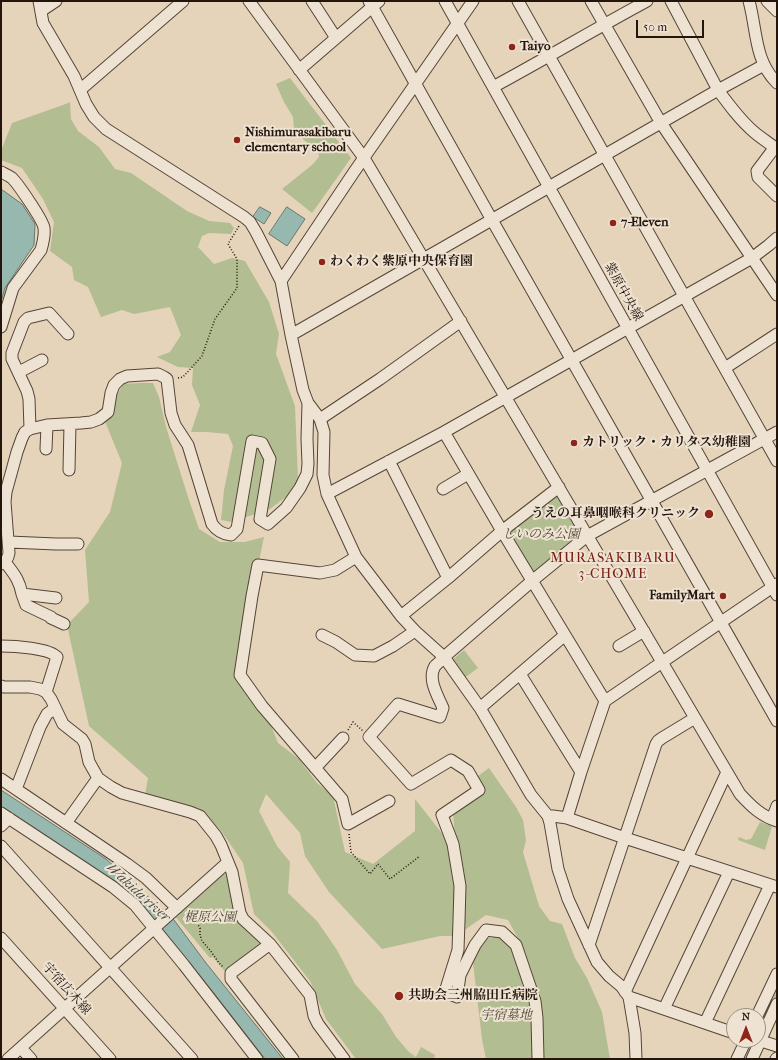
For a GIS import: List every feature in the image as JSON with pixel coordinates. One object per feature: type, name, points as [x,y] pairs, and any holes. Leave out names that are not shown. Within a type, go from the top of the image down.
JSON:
[{"type":"street","points":[[56,1],[40,6],[43,23],[74,76],[86,104],[94,117],[106,129],[244,217],[250,222],[256,232],[281,281],[303,390],[308,403],[320,419],[324,432],[323,474],[327,494],[356,557],[401,616],[444,657],[480,708],[531,795],[548,816],[558,869],[568,899],[597,962],[627,994],[664,1010],[726,1030]]},
{"type":"street","points":[[80,90],[183,1]]},
{"type":"street","points":[[249,1],[364,158],[740,794],[753,808],[774,820],[777,806]]},
{"type":"street","points":[[312,1],[336,38]]},
{"type":"street","name":"紫原中央線","points":[[445,1],[775,589]]},
{"type":"street","points":[[281,281],[473,1]]},
{"type":"street","points":[[518,1],[777,461]]},
{"type":"street","points":[[590,1],[661,123],[777,295]]},
{"type":"street","points":[[493,87],[647,1]]},
{"type":"street","points":[[671,1],[718,90],[753,131],[776,148],[757,171],[758,177],[777,196]]},
{"type":"street","points":[[749,1],[757,46],[768,73],[777,83]]},
{"type":"street","points":[[767,1],[777,11]]},
{"type":"street","points":[[299,70],[374,3],[416,84],[492,220],[777,721]]},
{"type":"street","points":[[291,335],[764,65]]},
{"type":"street","points":[[1,172],[15,182],[40,218],[44,229],[41,250],[13,288],[1,327]]},
{"type":"street","points":[[327,494],[444,432],[628,329],[752,258],[777,238]]},
{"type":"street","points":[[30,429],[30,399],[12,359],[12,353],[24,322],[28,318],[49,313],[68,334]]},
{"type":"street","points":[[320,419],[380,379],[461,321]]},
{"type":"street","points":[[725,368],[777,334]]},
{"type":"street","points":[[19,372],[42,360]]},
{"type":"street","points":[[64,624],[51,618],[51,616],[26,605],[18,580],[3,563],[8,559],[9,553],[5,502],[6,492],[22,438],[26,432],[30,429],[47,425],[91,422],[99,419],[108,412],[111,393],[114,385],[120,379],[128,376],[158,374],[164,376],[167,379],[174,425],[188,445],[212,524],[225,535],[231,535],[236,529],[252,441],[262,443],[270,460],[260,519],[268,524],[286,508],[300,488],[307,474],[308,464],[308,403]]},
{"type":"street","points":[[68,470],[70,424]]},
{"type":"street","points":[[46,449],[47,425]]},
{"type":"street","points":[[444,432],[605,701]]},
{"type":"street","points":[[538,1059],[535,1002],[516,945],[502,932],[486,930],[475,945],[460,975],[457,996],[445,992],[458,950],[460,886],[453,844],[442,815],[479,790],[468,771],[451,760],[411,784],[369,736],[398,704],[440,717],[443,708],[432,679],[435,666],[532,581],[588,536],[777,432]]},
{"type":"street","points":[[389,461],[448,578]]},
{"type":"street","points":[[443,489],[468,474]]},
{"type":"street","points":[[401,616],[502,531],[559,487]]},
{"type":"street","points":[[9,542],[78,544]]},
{"type":"street","points":[[356,557],[335,570],[320,573],[258,566],[240,675],[262,706],[342,799],[348,824],[389,801]]},
{"type":"street","points":[[567,818],[605,701],[720,622],[775,589]]},
{"type":"street","points":[[22,594],[56,598]]},
{"type":"street","points":[[322,635],[336,642],[355,655],[374,656],[393,646],[415,630]]},
{"type":"street","points":[[619,646],[644,631]]},
{"type":"street","points":[[480,708],[565,635]]},
{"type":"street","points":[[1,646],[16,646],[36,649],[56,655],[57,657],[46,692]]},
{"type":"street","points":[[520,674],[581,772]]},
{"type":"street","points":[[1,686],[30,687],[46,692],[63,724],[82,739],[85,744],[89,762],[98,778],[122,793],[200,816],[216,836],[221,845],[232,872],[240,913],[243,919],[270,944],[310,995],[314,1016],[318,1024],[344,1059]]},
{"type":"street","points":[[16,789],[40,727],[47,714],[55,708]]},
{"type":"street","points":[[589,945],[658,741],[695,718]]},
{"type":"street","points":[[315,768],[343,738]]},
{"type":"street","points":[[636,1059],[635,1033],[627,994],[728,772]]},
{"type":"street","points":[[66,823],[98,778]]},
{"type":"street","points":[[1,779],[127,864],[146,878],[178,907]]},
{"type":"street","points":[[548,816],[567,818],[774,886],[705,1023]]},
{"type":"street","points":[[4,819],[113,887],[135,905],[156,927],[257,1059]]},
{"type":"street","points":[[1,846],[192,1059]]},
{"type":"street","points":[[8,1059],[228,862]]},
{"type":"street","points":[[664,1010],[729,872]]},
{"type":"street","name":"宇宿広木線","points":[[1,938],[110,1059]]},
{"type":"street","points":[[270,944],[231,973],[231,979],[293,1059]]},
{"type":"street","points":[[761,1008],[777,974]]},
{"type":"street","points":[[766,1026],[777,1004]]},
{"type":"street","points":[[766,1042],[777,1046]]},
{"type":"street","points":[[21,1048],[31,1059]]},
{"type":"street","points":[[738,1059],[743,1048]]},
{"type":"street","points":[[752,1059],[756,1048]]},
{"type":"street","points":[[1,1054],[3,1059]]},
{"type":"path","points":[[167,379],[183,377],[202,356],[215,319],[237,288],[237,259],[228,244],[244,217]]},
{"type":"path","points":[[343,738],[353,722],[369,736]]},
{"type":"path","points":[[348,824],[351,852],[370,874],[378,864],[390,879],[420,856]]},
{"type":"path","points":[[178,907],[188,908],[200,928],[202,941],[219,963],[231,973]]},
{"type":"green space","points":[[290,78],[351,158],[312,213],[282,189],[312,165],[319,157],[318,152],[303,139],[294,128],[293,117],[276,84]]},
{"type":"green space","points":[[70,102],[71,119],[78,131],[99,147],[115,169],[131,173],[187,211],[209,221],[230,223],[234,228],[231,234],[209,233],[202,236],[198,247],[214,264],[232,258],[245,261],[269,302],[279,334],[276,354],[295,406],[298,480],[291,493],[270,509],[232,522],[221,520],[224,490],[233,446],[228,434],[191,432],[200,405],[192,385],[193,368],[178,367],[157,357],[170,352],[181,335],[170,307],[134,314],[122,310],[101,317],[88,287],[74,280],[72,267],[50,251],[54,222],[43,199],[22,168],[1,160],[1,151],[12,123]]},
{"type":"green space","points":[[153,383],[159,397],[166,427],[199,529],[220,542],[245,542],[264,537],[253,590],[244,678],[266,713],[278,743],[299,759],[317,783],[333,796],[345,852],[373,864],[415,831],[415,799],[448,841],[455,838],[453,811],[481,794],[474,779],[489,768],[516,807],[523,820],[526,840],[523,852],[539,906],[550,921],[562,924],[575,958],[587,978],[602,1012],[610,1059],[543,1059],[540,997],[524,949],[508,920],[486,915],[456,936],[440,936],[382,949],[329,892],[305,856],[300,833],[266,794],[259,811],[277,846],[290,862],[288,893],[317,921],[337,950],[355,984],[382,1014],[396,1037],[409,1052],[416,1057],[421,1047],[435,1055],[434,1059],[356,1059],[326,1019],[310,981],[272,932],[254,914],[243,863],[222,832],[202,812],[145,795],[148,778],[89,726],[67,625],[89,602],[85,550],[110,512],[122,463],[104,419],[123,384]]},
{"type":"green space","name":"しいのみ公園","points":[[554,494],[558,495],[581,532],[580,536],[534,573],[504,531]]},
{"type":"green space","points":[[464,650],[478,668],[463,679],[450,662]]},
{"type":"green space","points":[[760,822],[772,826],[765,850],[738,840],[739,837],[746,840],[751,839]]},
{"type":"green space","name":"梶原公園","points":[[222,874],[225,874],[228,877],[260,942],[260,946],[226,973],[213,957],[210,958],[174,915]]},
{"type":"green space","name":"宇宿墓地","points":[[502,936],[514,950],[523,975],[522,984],[533,1011],[535,1059],[486,1059],[482,1039],[473,963],[482,939]]},
{"type":"green space","points":[[777,981],[777,997],[766,1022],[766,1008],[765,1008]]},
{"type":"water","points":[[1,189],[22,204],[35,224],[34,245],[5,288],[1,302]]},
{"type":"water","points":[[260,207],[271,213],[264,224],[253,217]]},
{"type":"water","points":[[287,207],[305,219],[287,246],[269,234]]},
{"type":"water","name":"Wakida river","points":[[1,790],[106,859],[174,920],[206,963],[283,1059],[265,1059],[164,931],[142,906],[119,886],[76,856],[1,808]]},
{"type":"place","name":"Taiyo","points":[[512,47]]},
{"type":"place","name":"Nishimurasakibaru elementary school","points":[[237,140]]},
{"type":"place","name":"7-Eleven","points":[[613,223]]},
{"type":"place","name":"わくわく紫原中央保育園","points":[[322,262]]},
{"type":"place","name":"カトリック・カリタス幼稚園","points":[[574,443]]},
{"type":"place","name":"うえの耳鼻咽喉科クリニック","points":[[709,514]]},
{"type":"place","name":"FamilyMart","points":[[723,596]]},
{"type":"place","name":"共助会三州脇田丘病院","points":[[399,996]]},
{"type":"district","name":"MURASAKIBARU 3-CHOME","points":[[613,568]]}]
